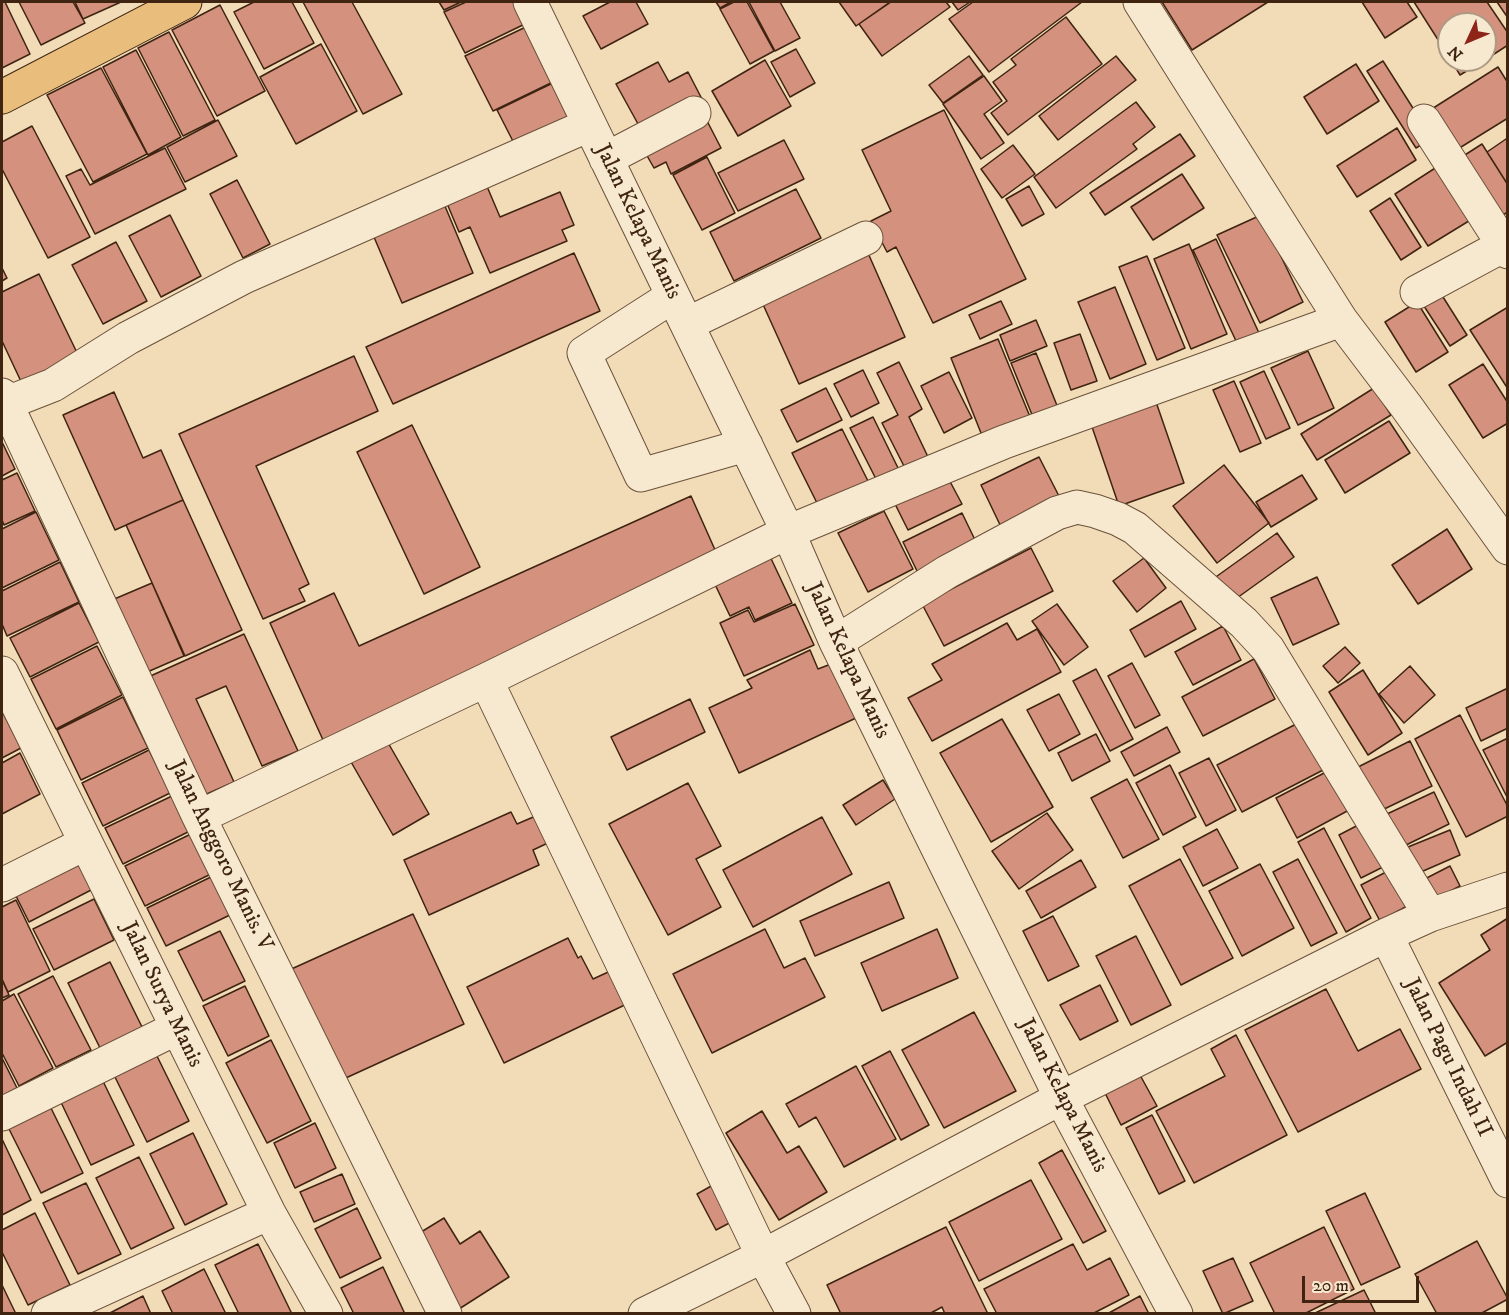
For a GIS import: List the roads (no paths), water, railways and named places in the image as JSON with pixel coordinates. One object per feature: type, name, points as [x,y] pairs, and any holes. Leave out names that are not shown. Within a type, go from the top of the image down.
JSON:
[{"type":"main road","points":[[2,98],[185,2]]},
{"type":"street","name":"Jalan Kelapa Manis","points":[[530,2],[788,532],[836,642],[1061,1098],[1176,1314]]},
{"type":"street","points":[[1140,2],[1341,320],[1508,548]]},
{"type":"street","points":[[606,159],[694,112]]},
{"type":"street","points":[[1417,292],[1506,247],[1424,121]]},
{"type":"street","points":[[3,401],[52,385],[128,338],[244,277],[589,125]]},
{"type":"street","points":[[687,324],[866,238]]},
{"type":"street","points":[[673,296],[584,353],[641,475],[746,445]]},
{"type":"street","points":[[199,817],[788,532],[1004,442],[1341,320]]},
{"type":"street","name":"Jalan Anggoro Manis. V","points":[[3,401],[199,817],[446,1314]]},
{"type":"street","points":[[836,642],[947,572],[1057,513],[1077,507],[1118,519],[1135,528],[1244,623],[1268,649],[1430,915]]},
{"type":"street","name":"Jalan Surya Manis","points":[[2,673],[269,1213],[326,1314]]},
{"type":"street","points":[[486,680],[763,1256],[794,1314]]},
{"type":"street","points":[[2,885],[86,843]]},
{"type":"street","points":[[645,1314],[763,1256],[1061,1098],[1386,935],[1430,915],[1508,889]]},
{"type":"street","name":"Jalan Pagu Indah II","points":[[1386,935],[1508,1181]]},
{"type":"street","points":[[2,1114],[177,1028]]},
{"type":"street","points":[[48,1314],[269,1213]]}]
